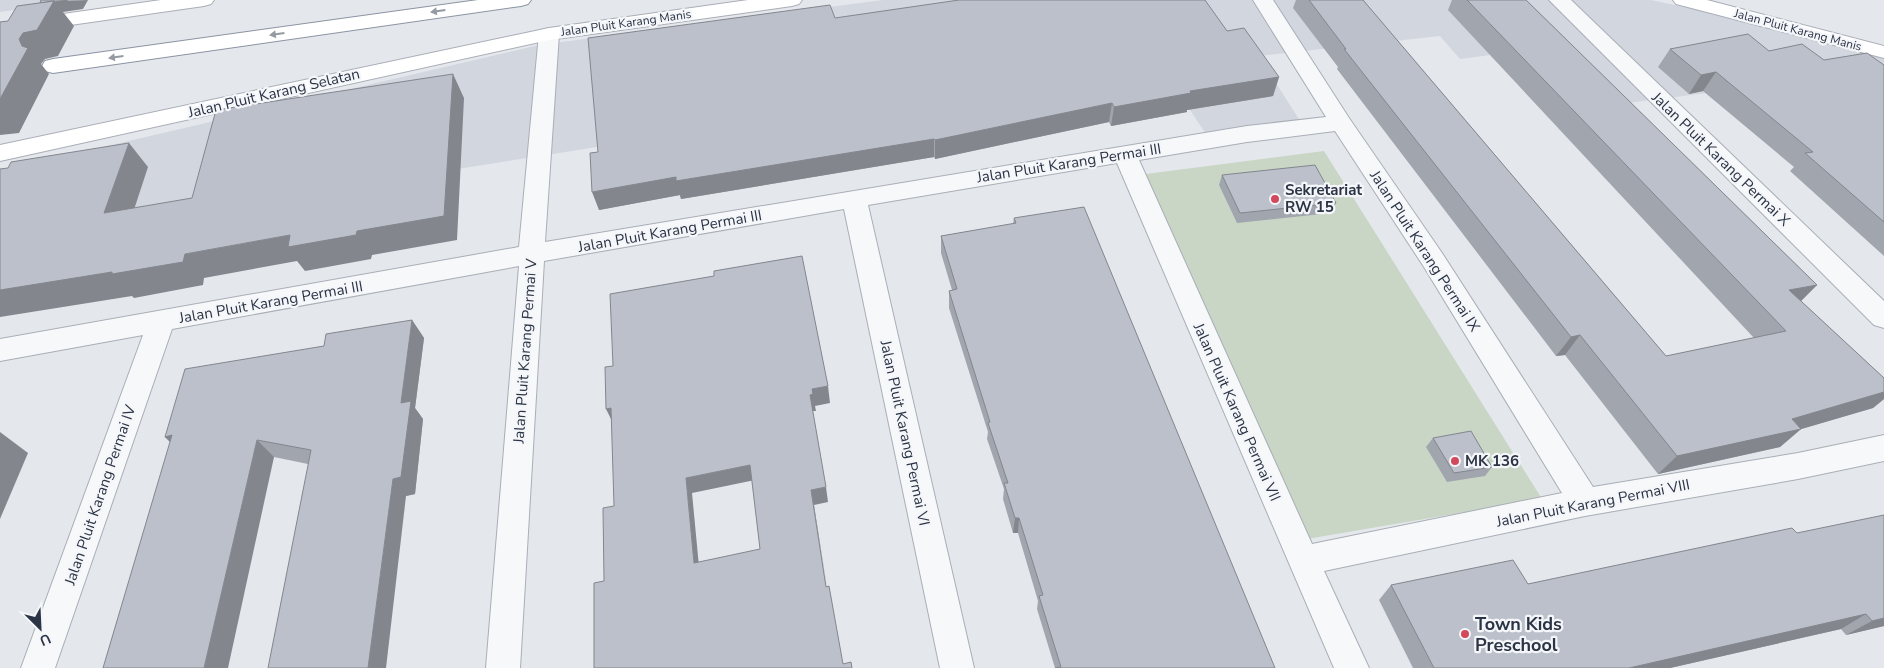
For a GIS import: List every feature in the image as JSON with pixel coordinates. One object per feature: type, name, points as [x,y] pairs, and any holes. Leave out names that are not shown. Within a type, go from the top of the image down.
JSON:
[{"type":"main road","points":[[0,29],[204,0]]},
{"type":"main road","points":[[53,66],[521,0]]},
{"type":"main road","name":"Jalan Pluit Karang Manis","points":[[549,34],[792,0]]},
{"type":"main road","name":"Jalan Pluit Karang Manis","points":[[1683,0],[1884,52]]},
{"type":"main road","name":"Jalan Pluit Karang Selatan","points":[[0,153],[549,34]]},
{"type":"street","name":"Jalan Pluit Karang Permai IX","points":[[1263,0],[1341,123],[1432,260],[1585,502]]},
{"type":"street","name":"Jalan Pluit Karang Permai X","points":[[1559,0],[1884,318]]},
{"type":"street","name":"Jalan Pluit Karang Permai V","points":[[502,668],[532,272],[531,254],[549,34]]},
{"type":"street","name":"Jalan Pluit Karang Permai III","points":[[0,350],[531,254],[854,199],[1247,134],[1341,123]]},
{"type":"street","name":"Jalan Pluit Karang Permai VII","points":[[1125,154],[1302,561],[1352,668]]},
{"type":"street","name":"Jalan Pluit Karang Permai VI","points":[[854,199],[957,668]]},
{"type":"street","name":"Jalan Pluit Karang Permai IV","points":[[38,668],[161,322]]},
{"type":"street","name":"Jalan Pluit Karang Permai VIII","points":[[1302,561],[1585,502],[1798,466],[1884,448]]},
{"type":"shaded area","points":[[0,0],[80,0],[0,12]]},
{"type":"shaded area","points":[[883,0],[1651,0],[1884,49],[1884,162],[1786,83],[1612,105],[1559,46],[1460,59],[1440,36],[1259,56],[1307,132],[1212,143],[1156,59],[0,241],[0,171],[539,45]]},
{"type":"green space","points":[[1324,151],[1542,499],[1301,540],[1138,175]]},
{"type":"building","points":[[41,0],[68,0],[40,3]]},
{"type":"building","points":[[959,0],[1205,0],[1227,31],[1244,28],[1279,77],[1190,91],[1191,93],[1114,107],[1112,103],[935,140],[676,181],[676,177],[592,192],[590,153],[598,152],[588,38],[830,5],[835,18]]},
{"type":"building","points":[[1309,0],[1363,0],[1666,356],[1786,331],[1467,0],[1526,0],[1817,285],[1789,290],[1884,378],[1884,392],[1792,419],[1801,429],[1677,456],[1580,335],[1571,337],[1344,49],[1346,49]]},
{"type":"building","points":[[54,1],[37,30],[23,33],[19,39],[22,46],[28,48],[0,99],[0,22],[8,21],[17,6]]},
{"type":"building","points":[[1748,34],[1769,51],[1802,44],[1824,60],[1867,53],[1884,65],[1884,222],[1805,153],[1813,152],[1716,72],[1701,75],[1670,49]]},
{"type":"building","points":[[453,74],[444,216],[357,231],[356,235],[288,247],[290,235],[185,254],[183,262],[0,290],[0,169],[8,168],[11,162],[129,143],[104,213],[192,198],[216,110]]},
{"type":"building","name":"Sekretariat RW 15","points":[[1315,165],[1336,203],[1240,213],[1222,175]]},
{"type":"building","points":[[1084,207],[1275,668],[1055,668],[1061,667],[1039,596],[1043,595],[1019,518],[1015,518],[1004,483],[1008,483],[949,291],[957,289],[941,236],[1016,223],[1014,218]]},
{"type":"building","points":[[802,256],[828,386],[812,389],[813,394],[810,395],[826,487],[811,490],[826,587],[829,586],[843,664],[851,662],[852,668],[594,668],[594,583],[604,581],[603,508],[614,506],[611,408],[606,409],[605,367],[613,366],[610,294],[714,276],[714,271]],"holes":[[[750,465],[760,549],[694,563],[686,478]]]},
{"type":"building","points":[[412,320],[401,403],[411,401],[401,477],[393,479],[368,668],[268,668],[311,450],[257,440],[204,668],[103,668],[172,435],[165,437],[185,369],[324,346],[326,334]]},
{"type":"building","points":[[1471,431],[1492,467],[1454,473],[1433,438]]},
{"type":"building","points":[[1884,515],[1884,618],[1872,621],[1866,614],[1629,668],[1434,668],[1391,585],[1513,560],[1528,584],[1792,528],[1797,533]]},
{"type":"place","name":"Sekretariat RW 15","points":[[1275,199]]},
{"type":"place","name":"MK 136","points":[[1455,461]]},
{"type":"place","name":"Town Kids Preschool","points":[[1465,634]]}]
